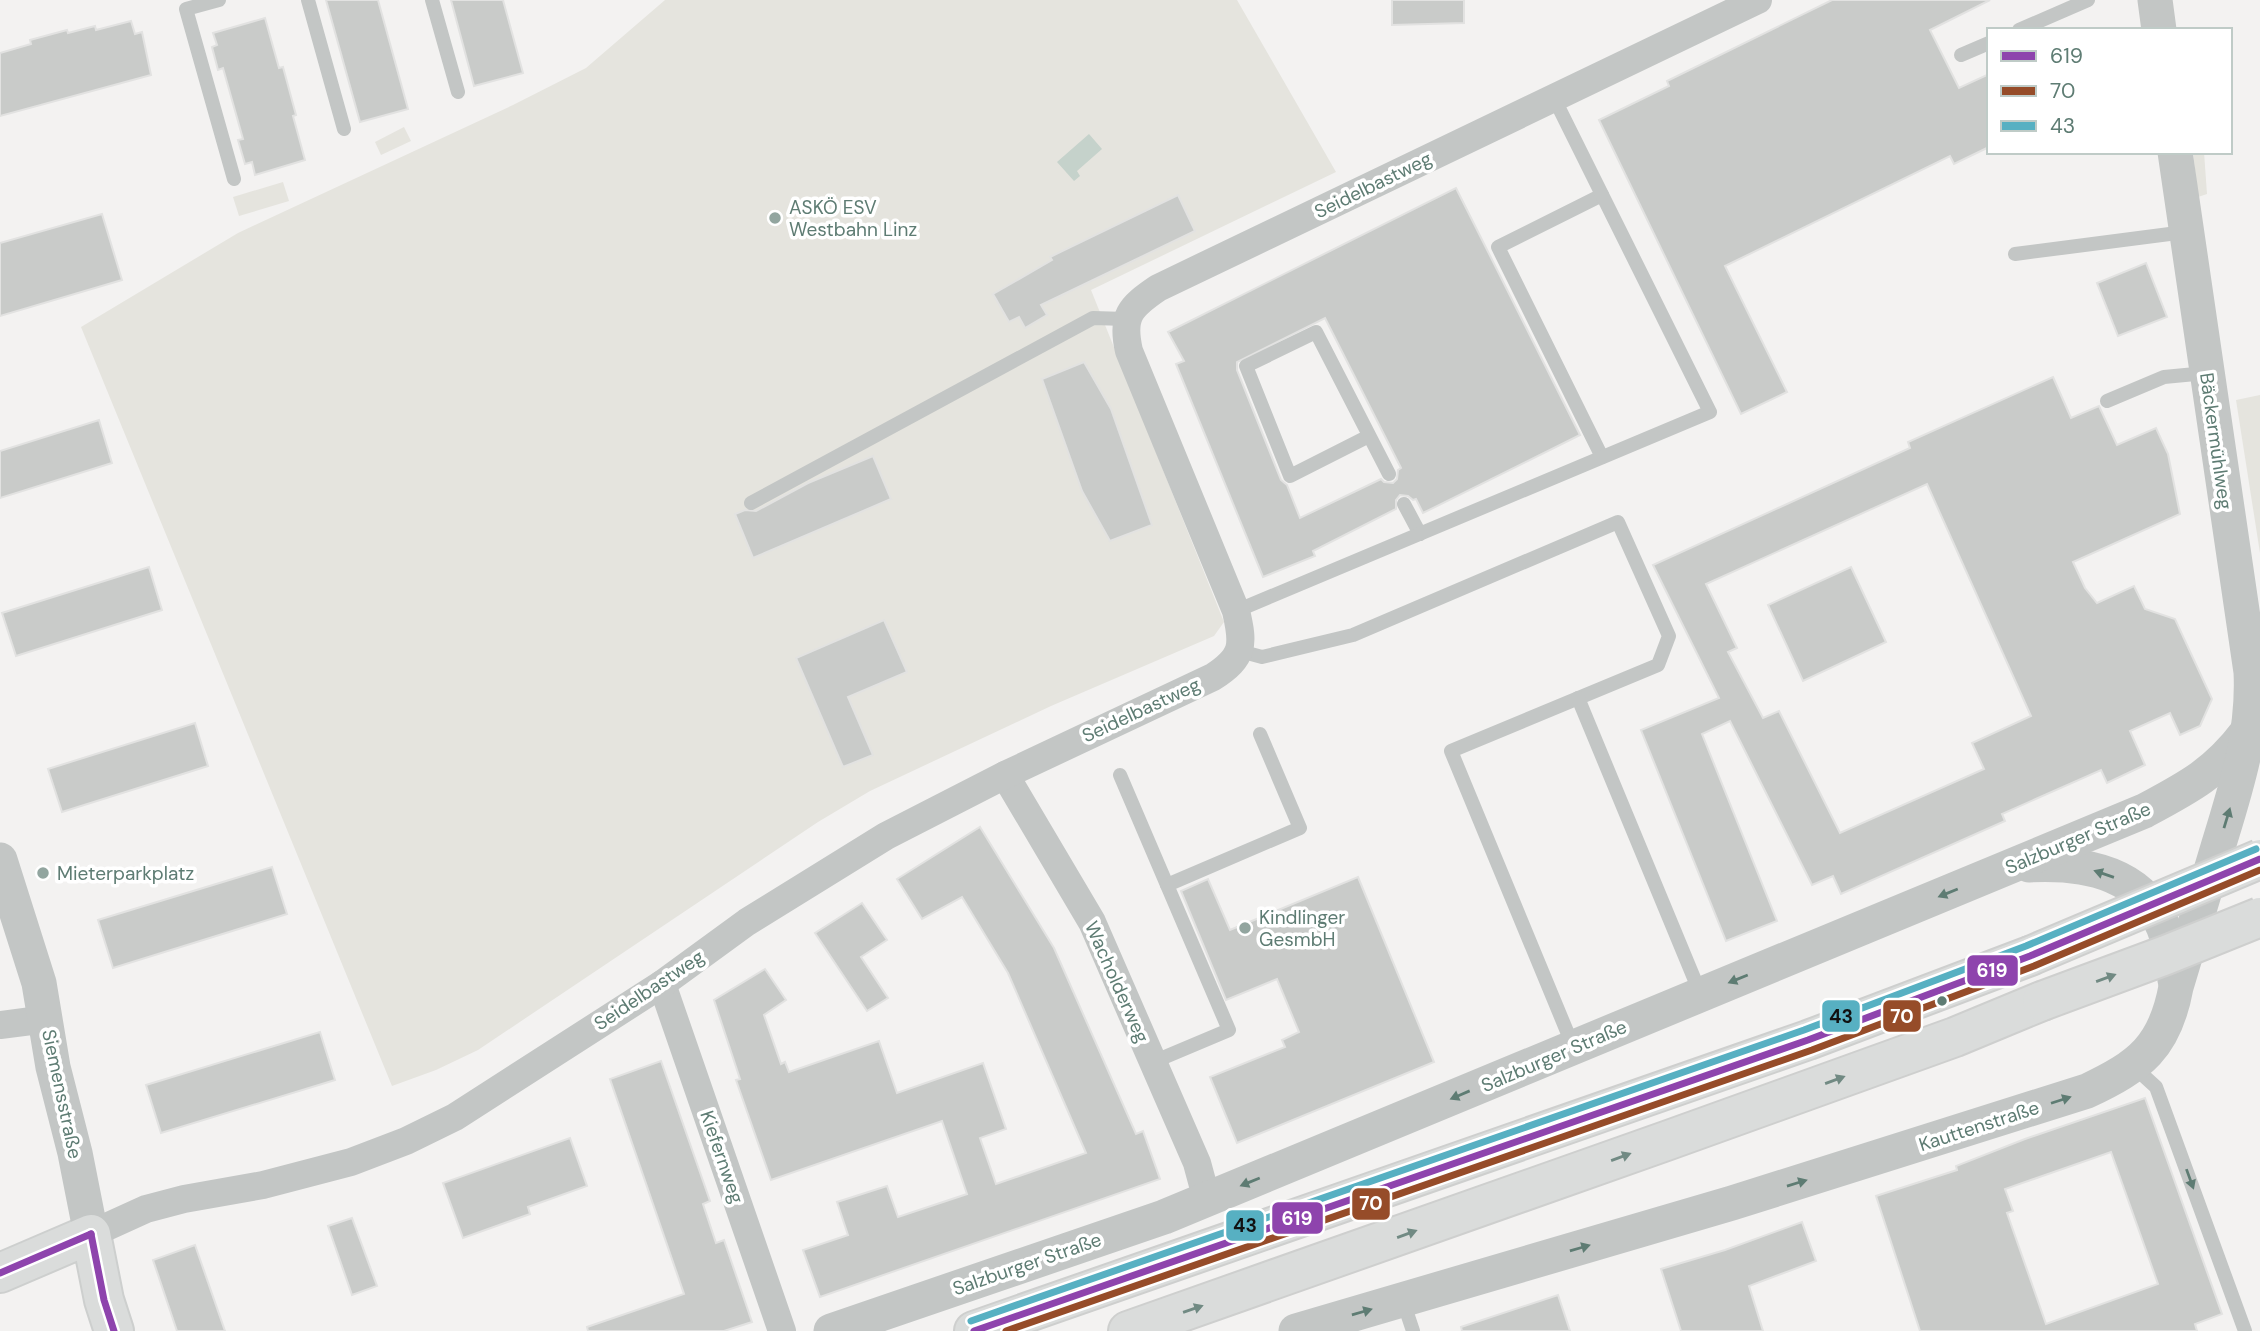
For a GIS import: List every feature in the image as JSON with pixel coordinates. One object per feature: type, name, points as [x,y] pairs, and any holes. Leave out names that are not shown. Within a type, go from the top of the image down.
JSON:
[{"type":"main road","points":[[974,1331],[1795,1044],[2030,956],[2260,859]]},
{"type":"main road","points":[[1128,1331],[1955,1037],[2260,917]]},
{"type":"main road","points":[[0,1273],[91,1234]]},
{"type":"main road","name":"Siemensstraße","points":[[91,1234],[104,1300],[114,1331]]},
{"type":"street","name":"Seidelbastweg","points":[[1126,319],[1137,302],[1158,288],[1758,0]]},
{"type":"street","points":[[2155,0],[2159,28]]},
{"type":"street","name":"Bäckermühlweg","points":[[2175,154],[2251,672],[2252,704],[2249,729]]},
{"type":"street","points":[[1126,319],[1129,351],[1236,611],[1242,634],[1240,651]]},
{"type":"street","name":"Seidelbastweg","points":[[91,1234],[146,1209],[184,1199],[263,1185],[339,1165],[406,1141],[455,1117],[662,984],[747,922],[886,836],[1005,775],[1213,677],[1229,667],[1240,651]]},
{"type":"street","name":"Salzburger Straße","points":[[831,1331],[1207,1200],[2144,811],[2214,771],[2231,754],[2249,729]]},
{"type":"street","name":"Kauttenstraße","points":[[1296,1331],[1408,1315],[1732,1203],[2087,1091],[2133,1066],[2153,1047],[2164,1030],[2172,1009],[2176,987],[2236,786],[2249,729]]},
{"type":"street","name":"Wacholderweg","points":[[1005,775],[1092,922],[1197,1163],[1207,1200]]},
{"type":"street","name":"Siemensstraße","points":[[0,860],[39,984],[53,1067],[75,1153],[91,1234]]},
{"type":"street","name":"Kauttenstraße","points":[[2011,866],[2059,864],[2094,870],[2125,880],[2147,900],[2163,928],[2176,987]]},
{"type":"street","name":"Kiefernweg","points":[[662,984],[782,1331]]},
{"type":"street","points":[[0,1025],[47,1019]]},
{"type":"lane","points":[[219,0],[186,9],[234,179]]},
{"type":"lane","points":[[308,0],[344,128]]},
{"type":"lane","points":[[432,0],[458,92]]},
{"type":"lane","points":[[2024,28],[2088,0]]},
{"type":"lane","points":[[1961,55],[1987,44]]},
{"type":"lane","points":[[1236,611],[1710,412],[1554,98]]},
{"type":"lane","points":[[1602,195],[1498,247],[1602,457]]},
{"type":"lane","points":[[2015,254],[2185,232]]},
{"type":"lane","points":[[751,503],[1093,318],[1126,319]]},
{"type":"lane","points":[[1369,436],[1290,476],[1246,366],[1316,332],[1389,474]]},
{"type":"lane","points":[[2107,401],[2164,377],[2206,373]]},
{"type":"lane","points":[[1404,505],[1420,534]]},
{"type":"lane","points":[[1240,651],[1262,657],[1353,635],[1618,522],[1669,636],[1658,665],[1451,751],[1574,1048]]},
{"type":"lane","points":[[1578,698],[1701,995]]},
{"type":"lane","points":[[1167,885],[1300,828],[1260,734]]},
{"type":"lane","points":[[1120,775],[1229,1030],[1153,1062]]},
{"type":"lane","points":[[2133,1066],[2156,1087],[2245,1331]]},
{"type":"shaded area","points":[[665,0],[1237,0],[1336,172],[1091,290],[1224,622],[1214,636],[1051,706],[870,791],[818,822],[478,1050],[436,1070],[392,1086],[81,327],[238,233],[513,105],[586,68]]},
{"type":"shaded area","points":[[404,127],[411,141],[381,155],[375,142]]},
{"type":"shaded area","points":[[1089,134],[1102,149],[1077,171],[1080,176],[1074,181],[1057,162]]},
{"type":"shaded area","points":[[2193,154],[2204,154],[2207,194],[2198,197]]},
{"type":"shaded area","points":[[283,182],[289,201],[239,216],[233,197]]},
{"type":"shaded area","points":[[2260,395],[2260,553],[2236,400]]},
{"type":"building","points":[[326,0],[378,0],[408,109],[360,122]]},
{"type":"building","points":[[451,0],[503,0],[523,73],[474,86]]},
{"type":"building","points":[[1392,0],[1464,0],[1464,23],[1392,25]]},
{"type":"building","points":[[1832,0],[1990,0],[1930,30],[1959,88],[1987,75],[1987,148],[1954,164],[1950,156],[1725,266],[1787,392],[1741,414],[1599,120],[1669,86],[1667,81]]},
{"type":"building","points":[[265,18],[279,68],[283,67],[305,160],[255,175],[252,162],[245,164],[238,140],[243,139],[223,68],[218,70],[212,47],[217,45],[213,33]]},
{"type":"building","points":[[131,21],[135,34],[142,32],[151,75],[0,116],[0,53],[31,44],[30,40],[67,30],[68,33],[95,26],[96,30]]},
{"type":"building","points":[[1456,188],[1580,435],[1423,513],[1416,499],[1400,495],[1396,500],[1396,509],[1313,551],[1315,556],[1263,577],[1176,364],[1184,361],[1168,332]],"holes":[[[1325,318],[1401,468],[1393,483],[1381,479],[1300,518],[1287,485],[1281,480],[1237,370],[1237,362]]]},
{"type":"building","points":[[1178,195],[1195,231],[1041,305],[1047,315],[1025,328],[1019,317],[1009,322],[993,294],[1052,260],[1050,257]]},
{"type":"building","points":[[102,214],[122,280],[0,316],[0,243]]},
{"type":"building","points":[[2146,263],[2167,317],[2118,336],[2097,283]]},
{"type":"building","points":[[1084,362],[1111,409],[1152,525],[1110,541],[1082,491],[1042,379]]},
{"type":"building","points":[[2053,377],[2071,418],[2099,406],[2117,445],[2156,428],[2168,454],[2180,514],[2073,562],[2085,588],[2097,603],[2134,586],[2145,609],[2175,619],[2212,699],[2200,726],[2180,735],[2170,713],[2130,731],[2145,765],[2107,783],[2101,770],[2002,814],[2005,821],[1841,894],[1833,876],[1812,885],[1730,721],[1702,734],[1777,921],[1726,941],[1641,730],[1719,698],[1653,565],[1910,448],[1908,442]],"holes":[[[1927,484],[2031,716],[1972,743],[1984,769],[1840,833],[1779,711],[1763,718],[1728,652],[1737,648],[1706,584]]]},
{"type":"building","points":[[99,420],[112,463],[0,498],[0,451]]},
{"type":"building","points":[[873,456],[891,499],[753,558],[735,514],[745,510],[756,511],[808,483]]},
{"type":"building","points":[[149,567],[162,610],[16,656],[2,613]]},
{"type":"building","points":[[1851,567],[1886,642],[1803,681],[1768,605]]},
{"type":"building","points":[[884,620],[907,672],[848,697],[873,755],[843,767],[796,658]]},
{"type":"building","points":[[195,723],[208,766],[62,812],[48,769]]},
{"type":"building","points":[[980,827],[1054,948],[1136,1134],[1143,1131],[1160,1179],[820,1297],[803,1250],[848,1235],[837,1202],[887,1186],[898,1217],[967,1194],[942,1121],[771,1180],[736,1080],[740,1079],[714,1000],[765,969],[786,1000],[764,1015],[781,1064],[785,1062],[789,1072],[879,1041],[897,1093],[983,1063],[1006,1129],[980,1138],[996,1184],[1086,1153],[1008,973],[962,897],[922,919],[897,879]]},
{"type":"building","points":[[272,867],[287,914],[113,968],[98,920]]},
{"type":"building","points":[[1358,877],[1434,1062],[1237,1143],[1210,1077],[1285,1047],[1282,1040],[1299,1032],[1277,979],[1226,1000],[1181,891],[1208,879],[1230,930]]},
{"type":"building","points":[[862,903],[887,940],[861,957],[888,998],[867,1011],[815,933]]},
{"type":"building","points":[[320,1032],[335,1080],[161,1133],[146,1085]]},
{"type":"building","points":[[661,1061],[710,1201],[703,1204],[716,1243],[724,1240],[752,1322],[724,1331],[588,1331],[587,1327],[684,1294],[610,1079]]},
{"type":"building","points":[[2145,1098],[2222,1314],[2195,1324],[2197,1331],[1920,1331],[1876,1196],[1957,1170],[1956,1166]],"holes":[[[2111,1152],[2158,1284],[2046,1324],[2007,1213],[2013,1211],[2005,1189]]]},
{"type":"building","points":[[570,1138],[587,1186],[528,1207],[530,1214],[463,1238],[443,1183]]},
{"type":"building","points":[[352,1218],[377,1286],[352,1295],[328,1226]]},
{"type":"building","points":[[1802,1222],[1816,1261],[1749,1286],[1763,1331],[1681,1331],[1661,1269],[1725,1250]]},
{"type":"building","points":[[195,1245],[225,1331],[177,1331],[153,1260]]},
{"type":"building","points":[[1558,1295],[1570,1331],[1462,1331],[1461,1327]]},
{"type":"transit line","name":"43","points":[[971,1321],[1804,1030],[2026,946],[2256,849]]},
{"type":"transit line","name":"619","points":[[974,1331],[1808,1040],[2030,956],[2260,859]]},
{"type":"transit line","name":"70","points":[[1006,1331],[1812,1050],[2034,966],[2260,870]]},
{"type":"transit line","name":"619","points":[[91,1234],[104,1300],[114,1331]]},
{"type":"transit line","name":"619","points":[[0,1273],[91,1234]]},
{"type":"place","name":"ASKÖ ESV Westbahn Linz","points":[[775,218]]},
{"type":"place","name":"Mieterparkplatz","points":[[43,873]]},
{"type":"place","name":"Kindlinger GesmbH","points":[[1245,928]]}]
